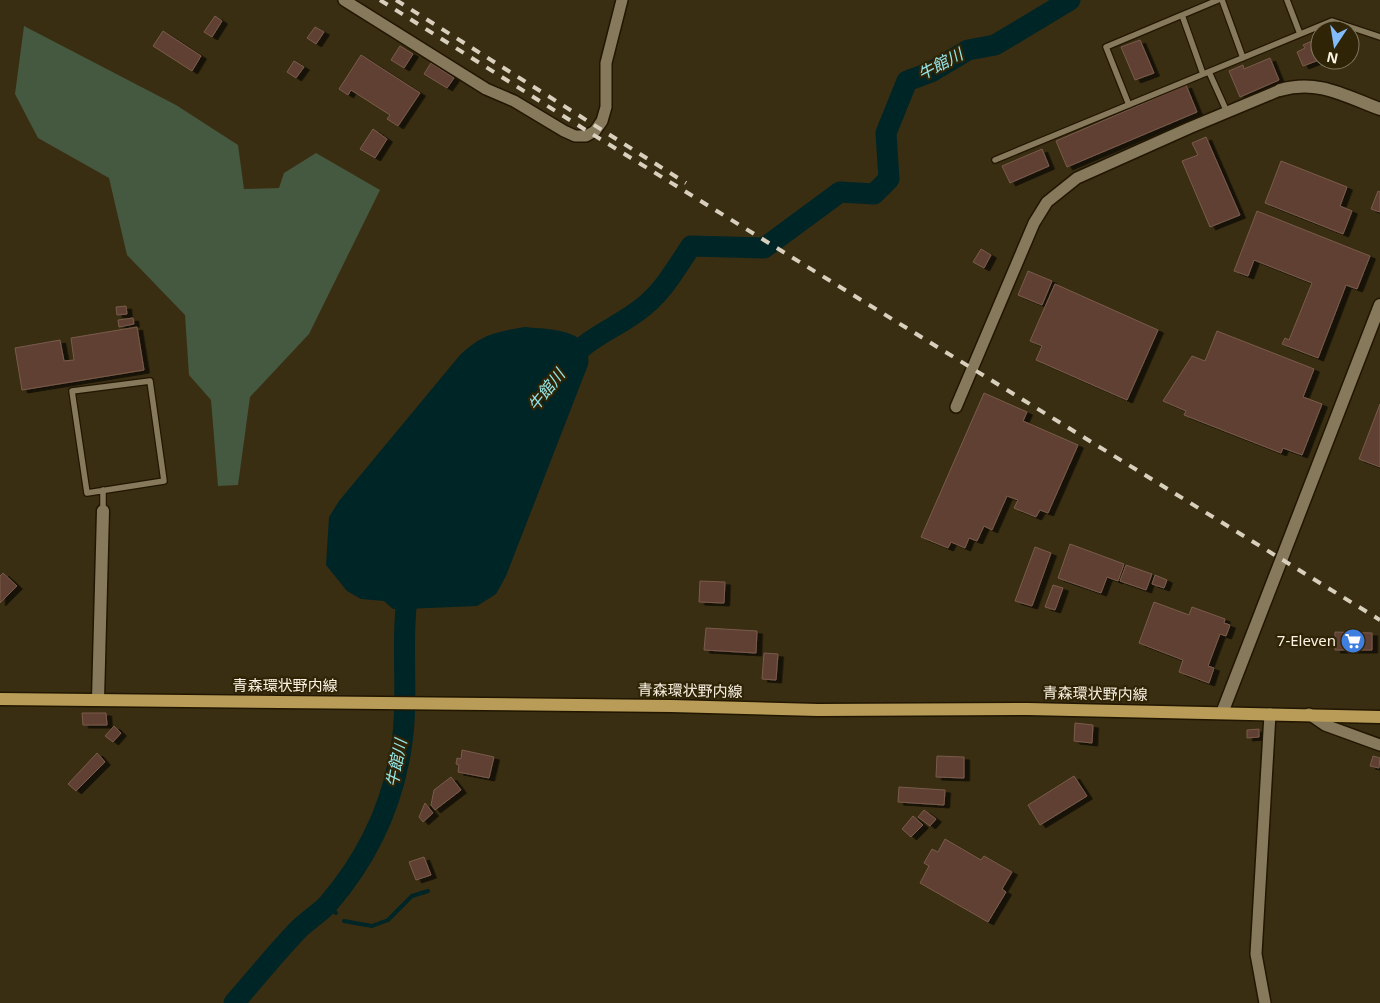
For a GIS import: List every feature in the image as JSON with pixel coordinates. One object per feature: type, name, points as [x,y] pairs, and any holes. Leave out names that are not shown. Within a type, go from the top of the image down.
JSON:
[{"type":"main road","name":"青森環状野内線","points":[[0,699],[424,703],[818,710],[1028,709],[1380,717]]},
{"type":"street","points":[[344,0],[486,89],[514,101],[564,131],[575,136],[586,136],[599,126],[606,107],[606,63],[622,0]]},
{"type":"street","points":[[956,407],[1034,222],[1047,202],[1077,178],[1226,112],[1280,90],[1296,86],[1318,86],[1380,109]]},
{"type":"street","points":[[1222,713],[1380,305]]},
{"type":"street","points":[[98,699],[103,511]]},
{"type":"street","points":[[1265,1003],[1256,954],[1270,714]]},
{"type":"street","points":[[1309,714],[1325,725],[1380,745]]},
{"type":"lane","points":[[1129,105],[1106,47],[1218,0]]},
{"type":"lane","points":[[1222,0],[1244,58]]},
{"type":"lane","points":[[1287,0],[1300,34]]},
{"type":"lane","points":[[1182,15],[1206,73],[1226,112]]},
{"type":"lane","points":[[995,160],[1332,21],[1380,37]]},
{"type":"lane","points":[[150,381],[164,481],[103,490],[87,493],[72,391],[150,381]]},
{"type":"lane","points":[[103,490],[103,511]]},
{"type":"green space","points":[[24,26],[176,105],[238,145],[244,189],[279,188],[284,173],[316,153],[380,190],[309,334],[250,397],[238,485],[218,486],[211,400],[189,375],[185,315],[127,255],[109,178],[38,138],[15,94]]},
{"type":"water","points":[[525,327],[568,333],[577,338],[584,344],[588,353],[588,365],[506,576],[496,594],[477,606],[393,609],[384,601],[361,599],[347,591],[326,565],[329,517],[339,501],[460,355],[475,342],[483,338]]},
{"type":"building","points":[[215,16],[222,21],[212,37],[204,32]]},
{"type":"building","points":[[315,27],[324,32],[316,44],[307,38]]},
{"type":"building","points":[[163,31],[201,56],[192,71],[153,46]]},
{"type":"building","points":[[1140,40],[1154,73],[1135,80],[1121,47]]},
{"type":"building","points":[[1310,42],[1310,63],[1303,66],[1297,52],[1305,48],[1303,45]]},
{"type":"building","points":[[400,46],[413,54],[404,68],[391,60]]},
{"type":"building","points":[[361,55],[420,93],[398,126],[387,119],[390,115],[351,90],[348,95],[339,89]]},
{"type":"building","points":[[1270,58],[1279,80],[1240,97],[1229,71],[1243,65],[1244,69]]},
{"type":"building","points":[[294,61],[304,67],[296,78],[287,72]]},
{"type":"building","points":[[431,63],[454,78],[447,88],[424,74]]},
{"type":"building","points":[[1186,85],[1197,112],[1067,167],[1056,141]]},
{"type":"building","points":[[373,129],[387,139],[375,158],[360,149]]},
{"type":"building","points":[[1206,137],[1240,215],[1210,227],[1182,161],[1198,155],[1192,143]]},
{"type":"building","points":[[1042,149],[1049,166],[1010,183],[1002,166]]},
{"type":"building","points":[[1281,161],[1347,187],[1340,206],[1352,211],[1343,234],[1265,203]]},
{"type":"building","points":[[1378,191],[1380,192],[1380,212],[1371,209]]},
{"type":"building","points":[[1257,211],[1370,256],[1357,289],[1346,285],[1318,358],[1282,344],[1285,338],[1289,340],[1312,283],[1254,260],[1248,276],[1234,271]]},
{"type":"building","points":[[981,249],[991,255],[984,268],[973,262]]},
{"type":"building","points":[[1028,271],[1052,281],[1042,305],[1018,295]]},
{"type":"building","points":[[1055,284],[1158,330],[1127,400],[1036,360],[1042,346],[1030,341]]},
{"type":"building","points":[[126,306],[127,314],[117,315],[116,307]]},
{"type":"building","points":[[133,318],[134,324],[119,327],[118,320]]},
{"type":"building","points":[[137,327],[144,370],[22,390],[15,348],[60,340],[64,361],[74,360],[71,338]]},
{"type":"building","points":[[1217,331],[1314,369],[1303,397],[1322,404],[1302,455],[1283,448],[1281,453],[1184,415],[1186,411],[1163,401],[1192,356],[1205,361]]},
{"type":"building","points":[[984,393],[1027,412],[1023,421],[1078,445],[1048,513],[1040,510],[1036,517],[1014,508],[1018,500],[1007,496],[992,530],[984,526],[977,541],[969,538],[965,548],[951,542],[948,548],[921,537]]},
{"type":"building","points":[[1380,404],[1380,467],[1359,459]]},
{"type":"building","points":[[1070,544],[1124,564],[1118,581],[1107,577],[1101,593],[1058,578]]},
{"type":"building","points":[[1035,547],[1051,553],[1032,606],[1015,601]]},
{"type":"building","points":[[1126,565],[1152,574],[1146,590],[1120,581]]},
{"type":"building","points":[[3,573],[17,586],[0,603],[0,576]]},
{"type":"building","points":[[1155,575],[1167,580],[1164,588],[1152,584]]},
{"type":"building","points":[[700,581],[725,582],[724,603],[699,602]]},
{"type":"building","points":[[1053,585],[1063,588],[1055,610],[1045,607]]},
{"type":"building","points":[[1154,602],[1189,615],[1192,607],[1225,619],[1224,623],[1230,625],[1226,636],[1220,634],[1208,666],[1214,668],[1209,683],[1179,672],[1183,660],[1139,643]]},
{"type":"building","points":[[706,628],[757,631],[756,653],[704,650]]},
{"type":"building","name":"7-Eleven","points":[[1335,632],[1372,633],[1372,650],[1335,650]]},
{"type":"building","points":[[764,653],[778,654],[776,680],[762,679]]},
{"type":"building","points":[[82,713],[106,713],[107,725],[83,725]]},
{"type":"building","points":[[1075,723],[1093,725],[1092,743],[1074,741]]},
{"type":"building","points":[[114,726],[121,733],[113,742],[105,736]]},
{"type":"building","points":[[1259,729],[1259,737],[1247,738],[1247,730]]},
{"type":"building","points":[[462,750],[494,757],[489,778],[458,772],[457,758],[461,759]]},
{"type":"building","points":[[97,753],[105,762],[76,791],[68,784]]},
{"type":"building","points":[[937,756],[964,757],[964,778],[936,777]]},
{"type":"building","points":[[1373,756],[1380,758],[1379,768],[1370,766]]},
{"type":"building","points":[[1074,776],[1087,796],[1040,825],[1028,805]]},
{"type":"building","points":[[451,777],[461,790],[435,810],[431,805],[434,790]]},
{"type":"building","points":[[899,787],[945,790],[944,805],[898,802]]},
{"type":"building","points":[[425,803],[433,813],[423,822],[419,817]]},
{"type":"building","points":[[924,810],[936,819],[930,826],[918,817]]},
{"type":"building","points":[[913,816],[923,825],[911,837],[902,829]]},
{"type":"building","points":[[945,839],[981,860],[984,856],[1012,872],[1002,889],[1006,892],[988,922],[920,883],[929,866],[924,863],[932,849],[938,852]]},
{"type":"building","points":[[424,857],[431,875],[416,880],[409,862]]},
{"type":"waterway","name":"牛館川","points":[[565,365],[573,355],[591,341],[647,304],[668,281],[691,246],[764,248],[840,192],[874,194],[889,179],[886,133],[907,81],[931,72],[968,50],[995,45],[1070,0]]},
{"type":"waterway","name":"牛館川","points":[[234,1003],[301,927],[324,908],[341,888],[364,853],[383,815],[396,776],[403,733],[405,712],[405,624],[410,581]]},
{"type":"waterway","points":[[344,921],[372,926],[388,920],[412,896],[428,891]]},
{"type":"waterway","points":[[327,905],[336,913]]},
{"type":"railway","points":[[380,0],[584,129],[1380,620]]},
{"type":"railway","points":[[396,0],[686,183]]},
{"type":"place","name":"7-Eleven","points":[[1353,641]]}]
